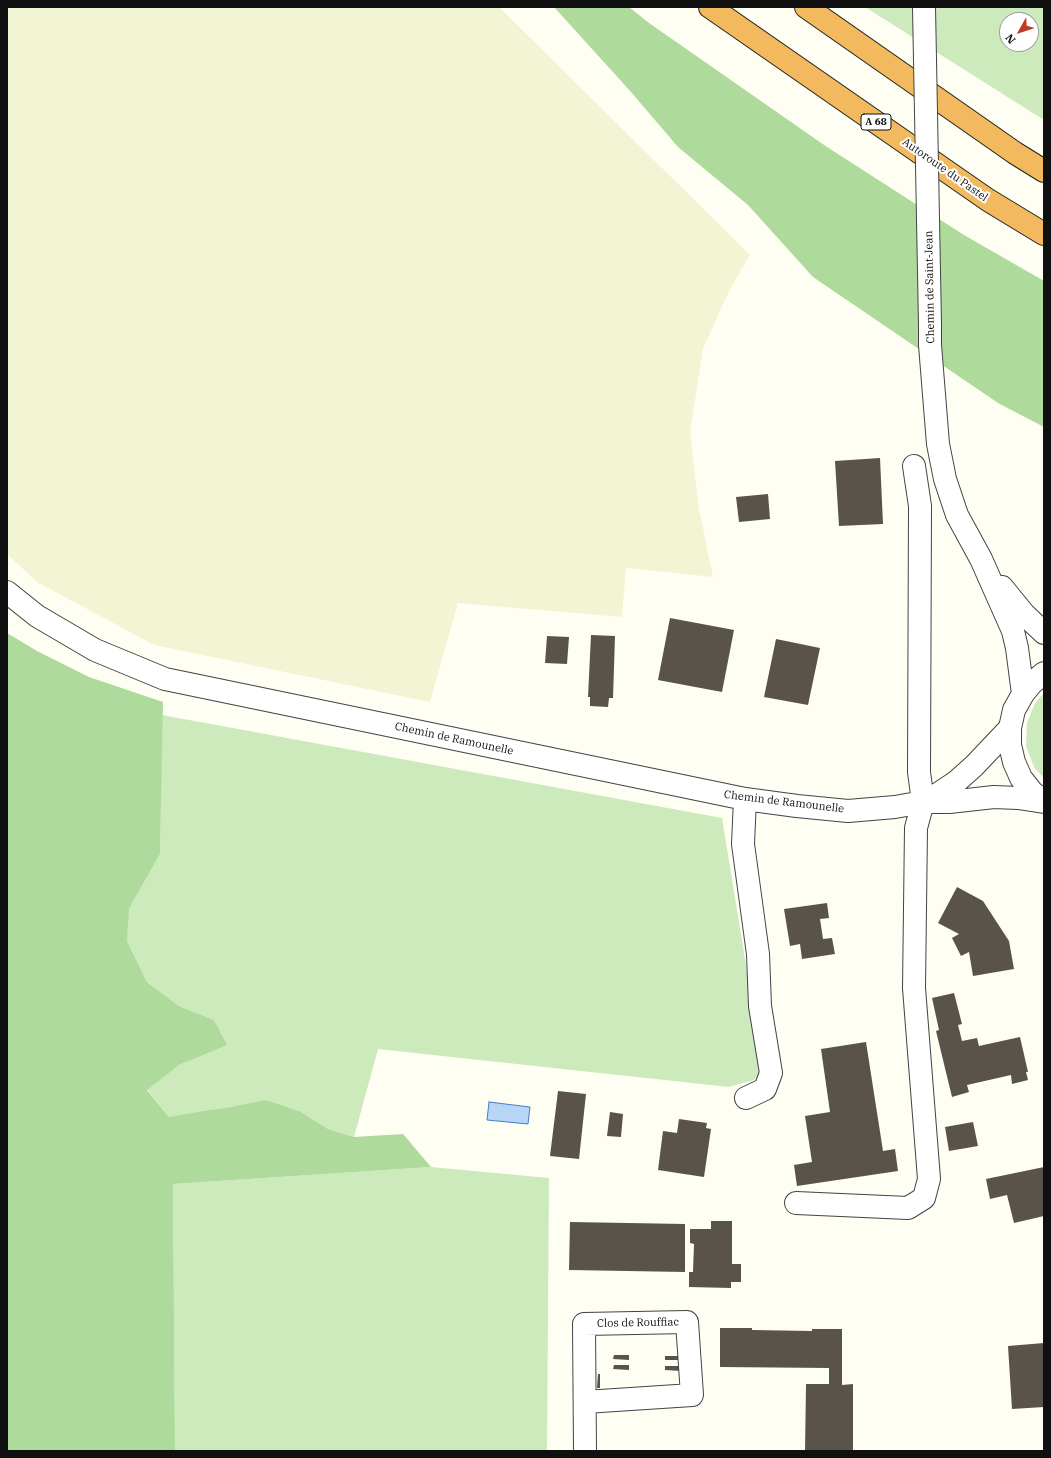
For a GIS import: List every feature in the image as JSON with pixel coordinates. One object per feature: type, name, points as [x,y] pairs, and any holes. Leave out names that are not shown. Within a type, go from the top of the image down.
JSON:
[{"type":"highway","name":"Autoroute du Pastel","points":[[710,7],[988,200],[1044,234]]},
{"type":"highway","points":[[806,7],[1015,153],[1044,171]]},
{"type":"street","name":"Chemin de Saint-Jean","points":[[924,7],[931,359],[938,444],[945,478],[957,515],[981,559],[1013,631],[1017,648],[1023,694]]},
{"type":"street","points":[[796,1203],[908,1208],[924,1198],[929,1179],[914,988],[916,828],[923,802],[919,772],[920,506],[914,466]]},
{"type":"street","name":"Chemin de Saint-Jean","points":[[981,559],[1024,614],[1044,633]]},
{"type":"street","name":"Chemin de Ramounelle","points":[[7,592],[37,616],[95,650],[165,679],[745,799],[848,811],[895,807],[923,802],[949,802],[994,797],[1044,801]]},
{"type":"street","points":[[1044,673],[1032,683],[1023,694],[1014,710],[1010,728],[1010,745],[1014,762],[1021,778],[1032,792],[1044,801]]},
{"type":"street","name":"Chemin de Ramounelle","points":[[923,802],[932,798],[956,782],[974,766],[1010,728]]},
{"type":"street","points":[[745,799],[743,844],[758,954],[760,1006],[771,1073],[765,1089],[746,1098]]},
{"type":"street","name":"Clos de Rouffiac","points":[[585,1402],[692,1395],[687,1322],[584,1324],[585,1451]]},
{"type":"green space","points":[[7,7],[499,7],[750,255],[729,291],[703,349],[690,432],[699,509],[713,577],[626,568],[622,617],[458,603],[430,702],[154,645],[37,582],[7,554]]},
{"type":"green space","points":[[554,7],[629,7],[649,23],[827,147],[964,235],[1044,281],[1044,427],[998,403],[813,277],[748,205],[678,147],[631,92]]},
{"type":"green space","points":[[865,7],[1044,7],[1044,120]]},
{"type":"green space","points":[[7,633],[37,651],[89,677],[163,702],[160,854],[129,908],[127,941],[147,982],[179,1006],[214,1020],[227,1045],[179,1065],[147,1090],[169,1117],[266,1100],[301,1112],[328,1129],[354,1137],[403,1134],[431,1167],[173,1184],[175,1451],[7,1451]]},
{"type":"green space","points":[[1044,693],[1044,778],[1034,767],[1026,746],[1027,723],[1035,703]]},
{"type":"green space","points":[[162,715],[722,818],[763,1069],[754,1080],[729,1087],[378,1049],[354,1137],[328,1129],[301,1112],[231,1107],[169,1117],[147,1089],[179,1065],[226,1045],[214,1020],[179,1006],[147,982],[127,941],[128,908],[160,854]]},
{"type":"green space","points":[[431,1167],[549,1178],[547,1451],[175,1451],[173,1184]]},
{"type":"water","points":[[489,1102],[530,1107],[528,1124],[487,1120]]},
{"type":"building","points":[[880,458],[883,524],[839,526],[835,461]]},
{"type":"building","points":[[768,494],[770,519],[739,522],[736,497]]},
{"type":"building","points":[[670,618],[734,630],[722,692],[658,680]]},
{"type":"building","points":[[591,635],[615,636],[613,698],[609,698],[608,707],[590,706],[590,697],[588,697]]},
{"type":"building","points":[[547,636],[569,637],[567,664],[545,663]]},
{"type":"building","points":[[776,639],[820,648],[808,705],[764,697]]},
{"type":"building","points":[[957,887],[983,901],[1009,941],[1014,969],[973,976],[969,952],[961,956],[952,938],[959,934],[938,923]]},
{"type":"building","points":[[827,903],[829,918],[820,919],[823,939],[832,938],[835,954],[802,959],[800,944],[790,946],[784,909]]},
{"type":"building","points":[[954,993],[962,1024],[958,1025],[962,1041],[977,1038],[979,1046],[1020,1037],[1028,1072],[1026,1072],[1028,1080],[1012,1084],[1011,1075],[967,1085],[969,1092],[952,1097],[936,1031],[939,1030],[932,998]]},
{"type":"building","points":[[866,1042],[883,1151],[895,1149],[898,1171],[797,1186],[794,1165],[812,1162],[805,1116],[830,1112],[821,1049]]},
{"type":"building","points":[[558,1091],[586,1094],[579,1159],[550,1156]]},
{"type":"building","points":[[610,1112],[623,1114],[621,1137],[607,1136]]},
{"type":"building","points":[[679,1119],[707,1123],[706,1128],[711,1129],[704,1177],[658,1170],[663,1131],[677,1133]]},
{"type":"building","points":[[973,1122],[978,1146],[949,1151],[945,1127]]},
{"type":"building","points":[[1044,1167],[1044,1216],[1014,1223],[1007,1195],[990,1199],[986,1179]]},
{"type":"building","points":[[711,1221],[732,1221],[732,1264],[741,1264],[741,1282],[731,1282],[731,1288],[689,1287],[689,1272],[693,1272],[694,1244],[690,1243],[690,1229],[711,1229]]},
{"type":"building","points":[[570,1222],[685,1224],[685,1272],[569,1270]]},
{"type":"building","points":[[720,1328],[812,1331],[812,1329],[842,1329],[842,1385],[853,1384],[853,1451],[805,1451],[806,1384],[829,1384],[829,1368],[720,1367]]},
{"type":"building","points":[[1044,1343],[1044,1407],[1012,1409],[1008,1346]]},
{"type":"building","points":[[614,1355],[629,1355],[629,1360],[613,1359]]},
{"type":"building","points":[[665,1356],[681,1356],[681,1360],[665,1360]]},
{"type":"building","points":[[614,1365],[629,1365],[629,1370],[613,1369]]},
{"type":"building","points":[[665,1366],[681,1366],[681,1371],[665,1370]]},
{"type":"building","points":[[598,1374],[600,1374],[600,1388],[597,1388]]}]
